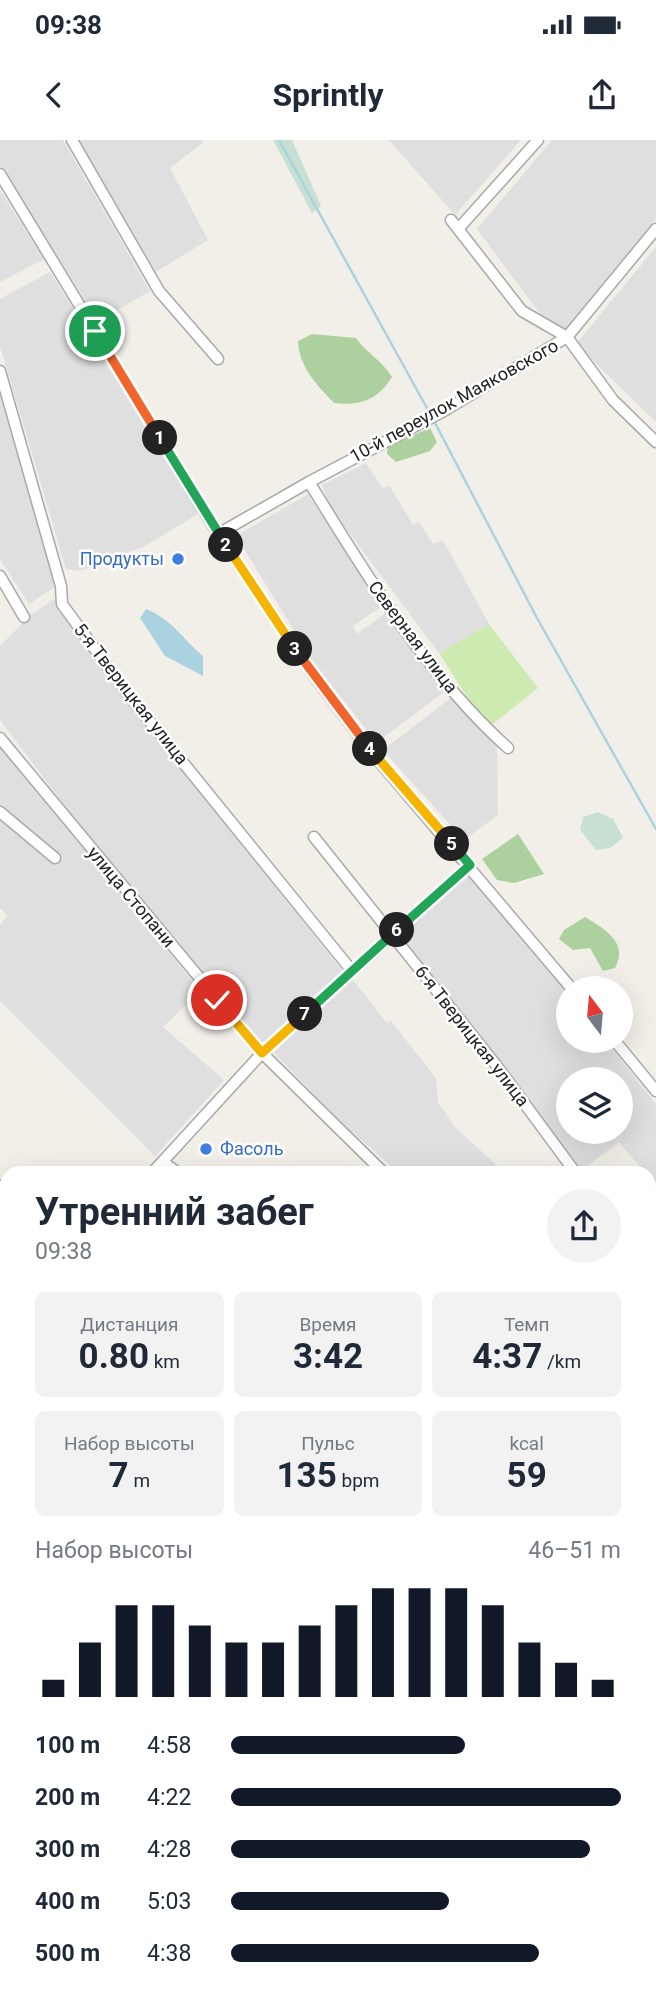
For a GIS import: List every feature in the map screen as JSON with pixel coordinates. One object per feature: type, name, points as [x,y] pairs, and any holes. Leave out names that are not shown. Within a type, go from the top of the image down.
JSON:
[{"type":"street","points":[[72,140],[159,291],[218,359]]},
{"type":"street","points":[[538,140],[455,224],[522,311],[567,337],[613,400],[656,443]]},
{"type":"street","points":[[0,174],[218,534],[312,673],[357,733],[561,976]]},
{"type":"street","name":"10-й переулок Маяковского","points":[[218,534],[309,482],[442,412],[567,337],[656,229]]},
{"type":"street","name":"5-я Тверицкая улица","points":[[0,371],[61,586],[62,604],[130,697],[352,971]]},
{"type":"street","name":"Северная улица","points":[[309,482],[387,608],[474,718],[508,748]]},
{"type":"street","points":[[0,576],[24,617]]},
{"type":"street","name":"улица Стопани","points":[[0,738],[262,1053],[377,1166]]},
{"type":"street","points":[[0,813],[55,858]]},
{"type":"street","name":"6-я Тверицкая улица","points":[[314,837],[496,1065],[571,1166]]},
{"type":"street","points":[[159,1166],[262,1053],[470,865]]},
{"type":"street","points":[[626,1054],[656,1091]]},
{"type":"street","points":[[163,1162],[169,1166]]},
{"type":"shaded area","points":[[0,140],[63,140],[150,291],[98,321],[0,165]]},
{"type":"shaded area","points":[[79,140],[201,140],[203,143],[170,168],[208,240],[156,272]]},
{"type":"shaded area","points":[[389,140],[521,140],[455,215]]},
{"type":"shaded area","points":[[552,140],[656,140],[656,219],[565,330],[541,315],[477,229]]},
{"type":"shaded area","points":[[0,190],[44,259],[0,282]]},
{"type":"shaded area","points":[[656,247],[656,422],[576,344]]},
{"type":"shaded area","points":[[50,272],[200,513],[145,546],[81,571],[66,569],[0,346],[0,299]]},
{"type":"shaded area","points":[[0,387],[56,586],[29,604],[0,559]]},
{"type":"shaded area","points":[[366,463],[383,489],[389,485],[413,525],[419,522],[433,544],[443,540],[489,624],[439,653],[330,507],[322,485]]},
{"type":"shaded area","points":[[308,494],[381,607],[353,626],[357,634],[386,613],[448,689],[379,741],[373,738],[314,663],[236,536]]},
{"type":"shaded area","points":[[54,599],[102,667],[343,972],[262,1044],[151,920],[0,720],[0,646],[31,615]]},
{"type":"shaded area","points":[[452,697],[497,746],[498,815],[464,840],[383,750]]},
{"type":"shaded area","points":[[0,741],[200,991],[163,1027],[224,1080],[155,1156],[0,1001],[0,925],[7,915],[0,908]]},
{"type":"shaded area","points":[[470,874],[556,979],[556,1054],[616,1054],[627,1067],[556,1067],[556,1137],[398,935]]},
{"type":"shaded area","points":[[353,980],[387,1023],[391,1021],[436,1078],[438,1102],[455,1127],[497,1166],[391,1166],[345,1126],[272,1051]]},
{"type":"shaded area","points":[[633,1075],[656,1104],[656,1166],[639,1166],[621,1144],[633,1144]]},
{"type":"shaded area","points":[[562,1144],[616,1144],[587,1166],[579,1166]]},
{"type":"green space","points":[[273,140],[292,140],[321,206],[312,213]]},
{"type":"green space","points":[[312,334],[356,338],[392,377],[381,391],[368,400],[334,403],[310,375],[299,350],[298,341]]},
{"type":"green space","points":[[430,428],[437,442],[430,451],[396,462],[387,454],[388,446]]},
{"type":"green space","points":[[489,624],[538,688],[493,724],[476,711],[439,653]]},
{"type":"green space","points":[[598,812],[613,819],[623,838],[610,848],[596,850],[580,830],[583,817]]},
{"type":"green space","points":[[518,834],[544,874],[514,883],[497,880],[482,859]]},
{"type":"green space","points":[[585,917],[607,932],[617,944],[619,959],[615,968],[603,971],[590,948],[573,950],[559,939],[564,930]]},
{"type":"water","points":[[146,609],[169,623],[203,656],[203,676],[165,656],[140,618]]},
{"type":"waterway","points":[[279,140],[428,410]]},
{"type":"waterway","points":[[435,423],[537,618],[656,829]]},
{"type":"place","name":"Продукты","points":[[178,559]]},
{"type":"place","name":"Фасоль","points":[[206,1149]]},
{"type":"route","points":[[95,331],[218,534],[312,673],[372,752],[470,865],[262,1053],[217,1000]]}]
